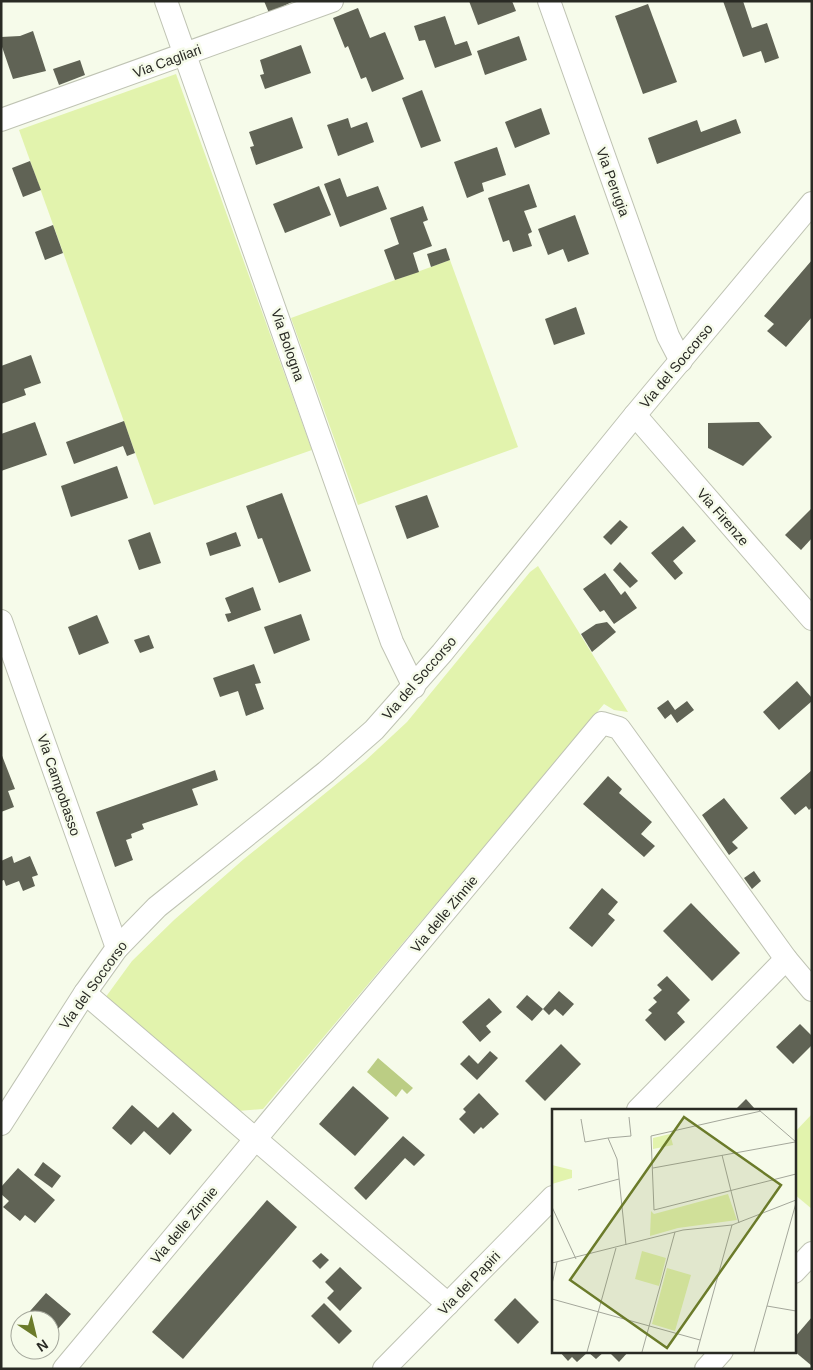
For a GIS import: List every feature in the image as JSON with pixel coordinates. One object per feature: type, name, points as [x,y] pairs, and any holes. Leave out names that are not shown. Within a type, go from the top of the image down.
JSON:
[{"type":"street","name":"Via Bologna","points":[[166,1],[392,642],[414,687]]},
{"type":"street","name":"Via Cagliari","points":[[1,120],[332,1]]},
{"type":"street","name":"Via Perugia","points":[[549,1],[668,336],[681,361]]},
{"type":"street","name":"Via del Soccorso","points":[[1,1124],[84,993],[117,948],[157,908],[333,766],[374,730],[414,687],[635,415],[812,203]]},
{"type":"street","name":"Via Firenze","points":[[635,415],[812,619]]},
{"type":"street","name":"Via Campobasso","points":[[1,621],[117,948]]},
{"type":"street","name":"Via delle Zinnie","points":[[64,1369],[602,723],[619,728],[786,959],[812,990]]},
{"type":"street","points":[[639,1109],[786,959]]},
{"type":"street","points":[[84,993],[448,1304]]},
{"type":"street","name":"Via dei Papiri","points":[[384,1369],[552,1198]]},
{"type":"street","points":[[796,1270],[812,1253]]},
{"type":"street","points":[[706,1369],[721,1352]]},
{"type":"shaded area","points":[[176,74],[312,450],[154,505],[19,130]]},
{"type":"shaded area","points":[[450,260],[518,447],[358,505],[291,318]]},
{"type":"shaded area","points":[[538,566],[628,712],[614,710],[604,704],[263,1109],[238,1111],[105,998],[132,961],[174,920],[244,859],[365,761],[407,722],[530,572]]},
{"type":"shaded area","points":[[378,1058],[413,1088],[407,1094],[402,1089],[396,1097],[367,1072]]},
{"type":"shaded area","points":[[812,1114],[812,1209],[796,1196],[796,1131]]},
{"type":"building","points":[[264,1],[294,1],[269,13]]},
{"type":"building","points":[[469,1],[512,1],[516,11],[478,25]]},
{"type":"building","points":[[723,1],[743,1],[752,28],[767,23],[779,58],[765,63],[761,51],[743,57]]},
{"type":"building","points":[[648,4],[677,82],[643,94],[615,16]]},
{"type":"building","points":[[358,8],[370,38],[385,32],[404,79],[372,92],[366,77],[361,79],[348,46],[345,48],[333,18]]},
{"type":"building","points":[[445,16],[455,45],[467,41],[472,55],[435,68],[425,40],[419,41],[414,26]]},
{"type":"building","points":[[33,31],[46,71],[13,79],[1,44],[1,37],[20,36]]},
{"type":"building","points":[[519,36],[527,60],[485,75],[477,51]]},
{"type":"building","points":[[301,45],[311,73],[265,89],[260,75],[264,74],[260,60]]},
{"type":"building","points":[[80,60],[85,75],[59,85],[53,69]]},
{"type":"building","points":[[422,90],[441,141],[421,148],[402,98]]},
{"type":"building","points":[[541,108],[550,134],[515,148],[505,122]]},
{"type":"building","points":[[292,117],[303,148],[256,165],[250,147],[254,146],[249,132]]},
{"type":"building","points":[[348,118],[351,128],[367,122],[374,142],[338,156],[327,125]]},
{"type":"building","points":[[736,119],[741,133],[657,164],[648,138],[697,120],[701,132]]},
{"type":"building","points":[[497,147],[506,175],[482,183],[484,191],[467,198],[454,162]]},
{"type":"building","points":[[30,161],[41,190],[23,197],[12,168]]},
{"type":"building","points":[[340,178],[347,197],[378,186],[387,209],[340,227],[324,184]]},
{"type":"building","points":[[529,184],[537,207],[524,211],[532,232],[528,234],[532,246],[513,252],[509,240],[503,242],[488,198]]},
{"type":"building","points":[[319,186],[331,215],[285,233],[273,204]]},
{"type":"building","points":[[423,206],[428,220],[423,222],[432,246],[413,253],[419,272],[395,280],[384,250],[399,244],[390,218]]},
{"type":"building","points":[[575,215],[589,254],[568,262],[563,249],[548,255],[538,229]]},
{"type":"building","points":[[53,225],[63,253],[45,260],[35,232]]},
{"type":"building","points":[[446,248],[450,260],[431,267],[427,254]]},
{"type":"building","points":[[812,260],[812,317],[786,347],[767,331],[774,324],[764,316]]},
{"type":"building","points":[[576,307],[585,334],[554,345],[545,319]]},
{"type":"building","points":[[31,355],[41,383],[24,389],[26,395],[1,404],[1,366]]},
{"type":"building","points":[[124,421],[135,453],[127,456],[123,446],[74,464],[66,442]]},
{"type":"building","points":[[35,422],[47,455],[1,471],[1,434]]},
{"type":"building","points":[[759,422],[772,437],[743,466],[708,448],[708,423]]},
{"type":"building","points":[[117,466],[128,498],[71,517],[61,486]]},
{"type":"building","points":[[282,493],[311,571],[279,583],[262,538],[258,539],[246,506]]},
{"type":"building","points":[[427,495],[439,527],[407,539],[395,506]]},
{"type":"building","points":[[812,508],[812,538],[801,550],[785,535]]},
{"type":"building","points":[[620,520],[628,527],[611,545],[603,537]]},
{"type":"building","points":[[683,526],[696,541],[673,561],[683,573],[675,580],[651,553]]},
{"type":"building","points":[[150,532],[161,563],[139,570],[128,540]]},
{"type":"building","points":[[236,532],[241,546],[210,556],[206,543]]},
{"type":"building","points":[[620,562],[638,581],[630,588],[613,570]]},
{"type":"building","points":[[605,573],[621,595],[625,591],[637,608],[614,624],[604,610],[600,612],[583,589]]},
{"type":"building","points":[[253,587],[261,610],[228,622],[225,614],[231,613],[225,598]]},
{"type":"building","points":[[301,614],[310,640],[274,654],[264,627]]},
{"type":"building","points":[[97,615],[109,643],[79,655],[68,627]]},
{"type":"building","points":[[607,622],[616,632],[592,652],[581,634],[596,624]]},
{"type":"building","points":[[149,635],[154,648],[140,653],[134,640]]},
{"type":"building","points":[[254,664],[261,683],[255,684],[264,709],[246,716],[238,691],[220,697],[213,678]]},
{"type":"building","points":[[797,681],[812,698],[812,701],[779,730],[763,712]]},
{"type":"building","points":[[668,700],[675,710],[687,701],[694,710],[677,723],[671,714],[665,719],[657,708]]},
{"type":"building","points":[[1,753],[15,789],[8,791],[14,807],[1,812]]},
{"type":"building","points":[[215,770],[218,780],[192,789],[198,805],[142,824],[144,829],[131,834],[132,838],[126,840],[133,860],[115,867],[96,812]]},
{"type":"building","points":[[812,770],[812,807],[809,810],[806,806],[795,815],[780,798]]},
{"type":"building","points":[[608,776],[622,789],[619,793],[652,822],[641,834],[655,846],[644,857],[583,804]]},
{"type":"building","points":[[724,798],[748,828],[732,842],[738,848],[729,855],[702,815]]},
{"type":"building","points":[[12,856],[14,863],[30,856],[38,875],[32,877],[35,886],[23,891],[19,881],[6,886],[4,880],[1,881],[1,861]]},
{"type":"building","points":[[754,871],[761,881],[752,889],[744,878]]},
{"type":"building","points":[[602,888],[618,902],[608,914],[615,920],[592,947],[569,928]]},
{"type":"building","points":[[691,903],[740,953],[712,981],[663,931]]},
{"type":"building","points":[[667,976],[690,1000],[677,1013],[685,1022],[665,1041],[645,1020],[652,1013],[648,1010],[657,1002],[653,998],[662,990],[657,985]]},
{"type":"building","points":[[559,991],[574,1004],[563,1016],[555,1009],[549,1015],[543,1009]]},
{"type":"building","points":[[527,995],[543,1009],[532,1021],[516,1007]]},
{"type":"building","points":[[489,998],[502,1012],[486,1026],[491,1032],[480,1042],[462,1022]]},
{"type":"building","points":[[800,1024],[812,1036],[812,1045],[793,1064],[776,1047]]},
{"type":"building","points":[[561,1044],[581,1064],[545,1101],[525,1081]]},
{"type":"building","points":[[490,1051],[498,1058],[477,1080],[460,1064],[469,1055],[478,1064]]},
{"type":"building","points":[[353,1086],[389,1118],[355,1156],[319,1124]]},
{"type":"building","points":[[479,1093],[499,1114],[483,1129],[481,1127],[474,1134],[459,1119],[466,1112],[463,1109]]},
{"type":"building","points":[[746,1099],[755,1109],[736,1109]]},
{"type":"building","points":[[132,1105],[158,1128],[173,1112],[192,1130],[170,1155],[144,1131],[131,1145],[112,1128]]},
{"type":"building","points":[[403,1136],[425,1155],[414,1166],[405,1158],[366,1200],[354,1188]]},
{"type":"building","points":[[43,1162],[61,1176],[52,1188],[34,1175]]},
{"type":"building","points":[[18,1168],[55,1200],[35,1223],[25,1215],[20,1221],[3,1207],[9,1201],[1,1194],[1,1187]]},
{"type":"building","points":[[267,1200],[297,1227],[183,1359],[152,1332]]},
{"type":"building","points":[[321,1253],[329,1260],[320,1269],[312,1261]]},
{"type":"building","points":[[340,1267],[362,1288],[340,1311],[327,1298],[334,1291],[325,1282]]},
{"type":"building","points":[[46,1293],[71,1314],[60,1327],[60,1310],[31,1310]]},
{"type":"building","points":[[515,1298],[539,1322],[518,1344],[494,1320]]},
{"type":"building","points":[[324,1303],[352,1331],[339,1344],[311,1316]]},
{"type":"building","points":[[812,1317],[812,1366],[795,1352],[796,1336]]},
{"type":"building","points":[[560,1352],[588,1352],[577,1362],[572,1357],[568,1361]]},
{"type":"building","points":[[588,1352],[604,1352],[596,1359]]},
{"type":"building","points":[[609,1352],[628,1352],[619,1362]]}]
